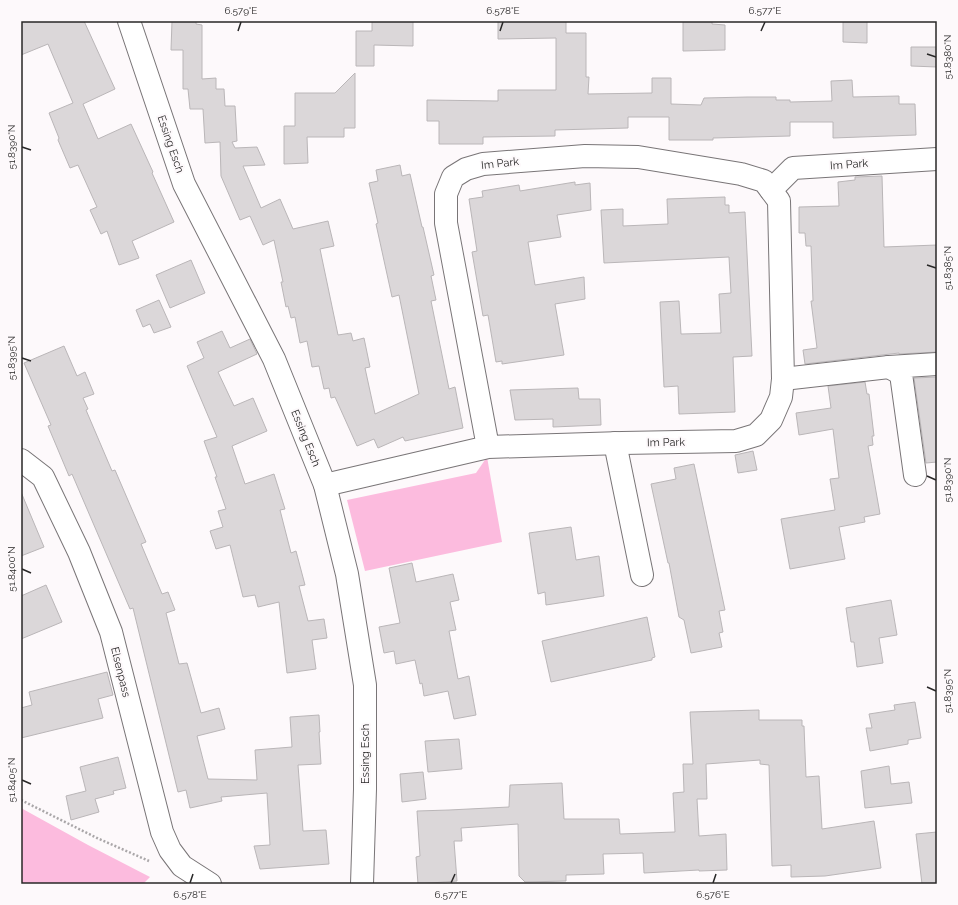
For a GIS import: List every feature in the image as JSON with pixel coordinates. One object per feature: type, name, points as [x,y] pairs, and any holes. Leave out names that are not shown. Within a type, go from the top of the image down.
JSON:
[{"type":"street","name":"Essing Esch","points":[[129,21],[184,184],[274,359],[325,485],[347,574],[365,685],[365,789],[362,884]]},
{"type":"street","name":"Im Park","points":[[325,485],[488,447],[736,441],[756,435],[771,420],[781,397],[783,379],[779,200],[764,181],[741,174],[638,157],[585,156],[483,164],[466,169],[453,177],[446,194],[446,223],[488,447]]},
{"type":"street","name":"Im Park","points":[[771,190],[794,168],[937,159]]},
{"type":"street","points":[[783,379],[890,367],[937,364]]},
{"type":"street","points":[[890,367],[900,374],[916,475]]},
{"type":"street","points":[[615,443],[642,575]]},
{"type":"street","name":"Elsenpass","points":[[21,460],[44,477],[79,552],[111,632],[162,832],[170,850],[182,866],[210,884]]},
{"type":"path","points":[[21,800],[97,838],[148,861],[182,866]]},
{"type":"shaded area","points":[[487,457],[502,542],[365,571],[347,500],[476,473]]},
{"type":"shaded area","points":[[21,808],[150,877],[143,884],[21,884]]},
{"type":"building","points":[[21,21],[84,21],[115,89],[83,104],[98,139],[131,124],[174,222],[132,241],[139,258],[119,265],[107,231],[101,234],[90,210],[97,207],[78,165],[70,168],[58,140],[59,138],[49,113],[73,103],[48,44],[21,55]]},
{"type":"building","points":[[172,21],[196,21],[196,24],[202,25],[202,79],[216,78],[216,89],[224,89],[225,106],[235,106],[237,141],[232,142],[235,148],[257,147],[265,165],[243,166],[261,208],[280,199],[293,229],[328,221],[334,246],[320,249],[338,335],[351,333],[353,341],[364,338],[370,367],[365,368],[375,414],[419,394],[399,295],[392,297],[376,224],[378,223],[369,183],[378,181],[376,170],[400,165],[402,176],[410,174],[434,275],[431,276],[436,300],[431,301],[449,389],[455,387],[463,428],[405,441],[403,437],[378,448],[374,439],[357,446],[335,397],[331,398],[329,388],[324,389],[319,366],[312,367],[307,341],[300,343],[295,317],[291,318],[288,306],[286,307],[281,282],[283,282],[274,240],[263,245],[250,216],[240,220],[221,176],[220,142],[205,143],[203,109],[190,109],[188,89],[183,89],[183,50],[171,50]]},
{"type":"building","points":[[372,21],[413,21],[413,46],[374,45],[374,66],[356,66],[356,31],[372,31]]},
{"type":"building","points":[[498,21],[566,21],[566,33],[586,33],[586,77],[589,77],[588,94],[652,93],[652,78],[671,78],[671,104],[701,105],[704,98],[748,97],[776,97],[776,100],[790,100],[790,102],[832,101],[831,81],[852,80],[853,97],[899,96],[899,104],[915,104],[916,135],[833,138],[833,122],[790,122],[790,136],[713,138],[713,140],[669,140],[669,117],[628,117],[628,128],[555,130],[555,136],[483,137],[483,144],[439,144],[439,121],[427,121],[427,100],[498,101],[498,90],[556,90],[556,38],[498,39]]},
{"type":"building","points":[[683,21],[712,21],[712,24],[725,25],[725,50],[683,51]]},
{"type":"building","points":[[843,21],[867,21],[867,43],[843,42]]},
{"type":"building","points":[[911,47],[937,47],[937,67],[911,66]]},
{"type":"building","points":[[355,73],[355,128],[344,128],[344,137],[307,137],[308,163],[284,164],[284,126],[295,126],[295,93],[335,93]]},
{"type":"building","points":[[882,176],[884,247],[937,245],[937,352],[899,353],[805,364],[803,350],[817,348],[811,301],[813,301],[811,246],[806,246],[805,233],[799,233],[799,207],[839,206],[838,182],[855,180],[855,177]]},
{"type":"building","points":[[575,182],[575,185],[590,183],[591,210],[557,215],[561,237],[528,242],[535,285],[584,277],[585,299],[555,304],[564,355],[502,364],[502,361],[496,362],[488,315],[483,316],[472,252],[477,251],[469,199],[483,197],[482,191],[519,185],[520,191]]},
{"type":"building","points":[[725,197],[725,205],[729,205],[729,213],[745,212],[752,356],[733,357],[735,412],[679,414],[678,386],[664,387],[660,302],[679,301],[681,334],[721,333],[719,294],[731,293],[729,257],[604,263],[601,210],[623,209],[623,226],[668,224],[667,199]]},
{"type":"building","points":[[191,260],[205,293],[170,308],[156,275]]},
{"type":"building","points":[[159,300],[171,327],[154,333],[150,324],[143,327],[136,310]]},
{"type":"building","points":[[222,331],[230,348],[250,339],[257,354],[218,372],[234,406],[253,398],[267,431],[232,446],[245,484],[274,474],[285,509],[280,510],[291,553],[296,551],[305,585],[299,586],[308,621],[324,619],[327,638],[312,640],[316,669],[287,673],[279,602],[258,607],[255,595],[243,597],[230,545],[216,549],[210,531],[223,527],[218,511],[226,509],[215,477],[217,477],[204,441],[217,437],[187,366],[204,358],[197,342]]},
{"type":"building","points":[[64,346],[77,376],[85,372],[94,394],[83,398],[88,409],[86,410],[112,471],[115,470],[146,542],[141,544],[162,594],[168,592],[175,610],[166,613],[179,664],[187,663],[201,713],[219,708],[225,729],[197,736],[208,779],[257,780],[255,750],[292,747],[290,717],[319,715],[321,764],[298,765],[303,831],[326,830],[329,864],[260,869],[254,846],[270,845],[267,793],[221,797],[222,801],[190,808],[186,790],[178,792],[133,608],[130,609],[72,474],[69,476],[48,426],[51,425],[24,363]]},
{"type":"building","points":[[937,377],[937,462],[926,463],[914,378]]},
{"type":"building","points":[[865,382],[867,394],[869,394],[874,436],[872,436],[873,445],[868,446],[880,514],[864,517],[865,522],[839,527],[845,559],[790,569],[781,519],[835,510],[830,479],[839,478],[833,429],[799,435],[796,413],[831,408],[828,386]]},
{"type":"building","points":[[578,388],[579,399],[600,399],[601,425],[553,427],[553,419],[515,420],[510,390]]},
{"type":"building","points":[[753,451],[757,470],[738,473],[735,455]]},
{"type":"building","points":[[694,464],[725,610],[719,611],[723,632],[719,633],[722,647],[691,653],[684,620],[679,617],[669,563],[651,484],[676,479],[674,468]]},
{"type":"building","points":[[21,492],[44,547],[21,556]]},
{"type":"building","points":[[571,527],[576,560],[599,556],[604,596],[546,605],[545,592],[538,594],[529,533]]},
{"type":"building","points":[[412,563],[416,582],[453,574],[459,600],[450,602],[456,630],[449,631],[458,679],[469,676],[476,715],[454,719],[448,691],[424,696],[422,683],[420,684],[415,660],[396,664],[394,651],[384,653],[379,627],[400,623],[389,568]]},
{"type":"building","points":[[46,585],[62,622],[21,639],[21,596]]},
{"type":"building","points":[[891,600],[897,635],[879,638],[883,663],[857,667],[854,642],[851,642],[846,608]]},
{"type":"building","points":[[647,617],[655,657],[652,658],[652,660],[551,682],[542,641]]},
{"type":"building","points":[[107,672],[113,695],[98,699],[103,718],[21,738],[21,708],[32,705],[29,692]]},
{"type":"building","points":[[915,702],[921,738],[908,740],[908,744],[870,751],[866,728],[872,728],[869,714],[895,710],[894,705]]},
{"type":"building","points":[[759,710],[759,720],[802,720],[802,726],[804,726],[806,777],[819,776],[822,829],[874,821],[881,868],[825,876],[791,877],[791,865],[772,866],[769,765],[760,764],[760,760],[706,764],[707,799],[697,799],[699,836],[726,834],[727,870],[644,873],[643,853],[603,854],[604,874],[566,875],[566,881],[525,882],[519,876],[518,824],[461,828],[462,841],[454,841],[457,881],[418,884],[416,857],[420,856],[417,811],[509,807],[510,785],[562,783],[564,819],[619,819],[620,834],[675,832],[673,793],[684,792],[683,764],[693,764],[690,712]]},
{"type":"building","points":[[459,739],[462,769],[428,772],[425,741]]},
{"type":"building","points":[[118,757],[126,788],[113,791],[114,794],[95,799],[99,812],[71,820],[66,796],[86,791],[80,767]]},
{"type":"building","points":[[889,766],[891,784],[909,782],[912,803],[865,808],[861,771]]},
{"type":"building","points":[[423,772],[426,799],[402,802],[400,774]]},
{"type":"building","points":[[937,832],[937,884],[922,884],[916,834]]}]
